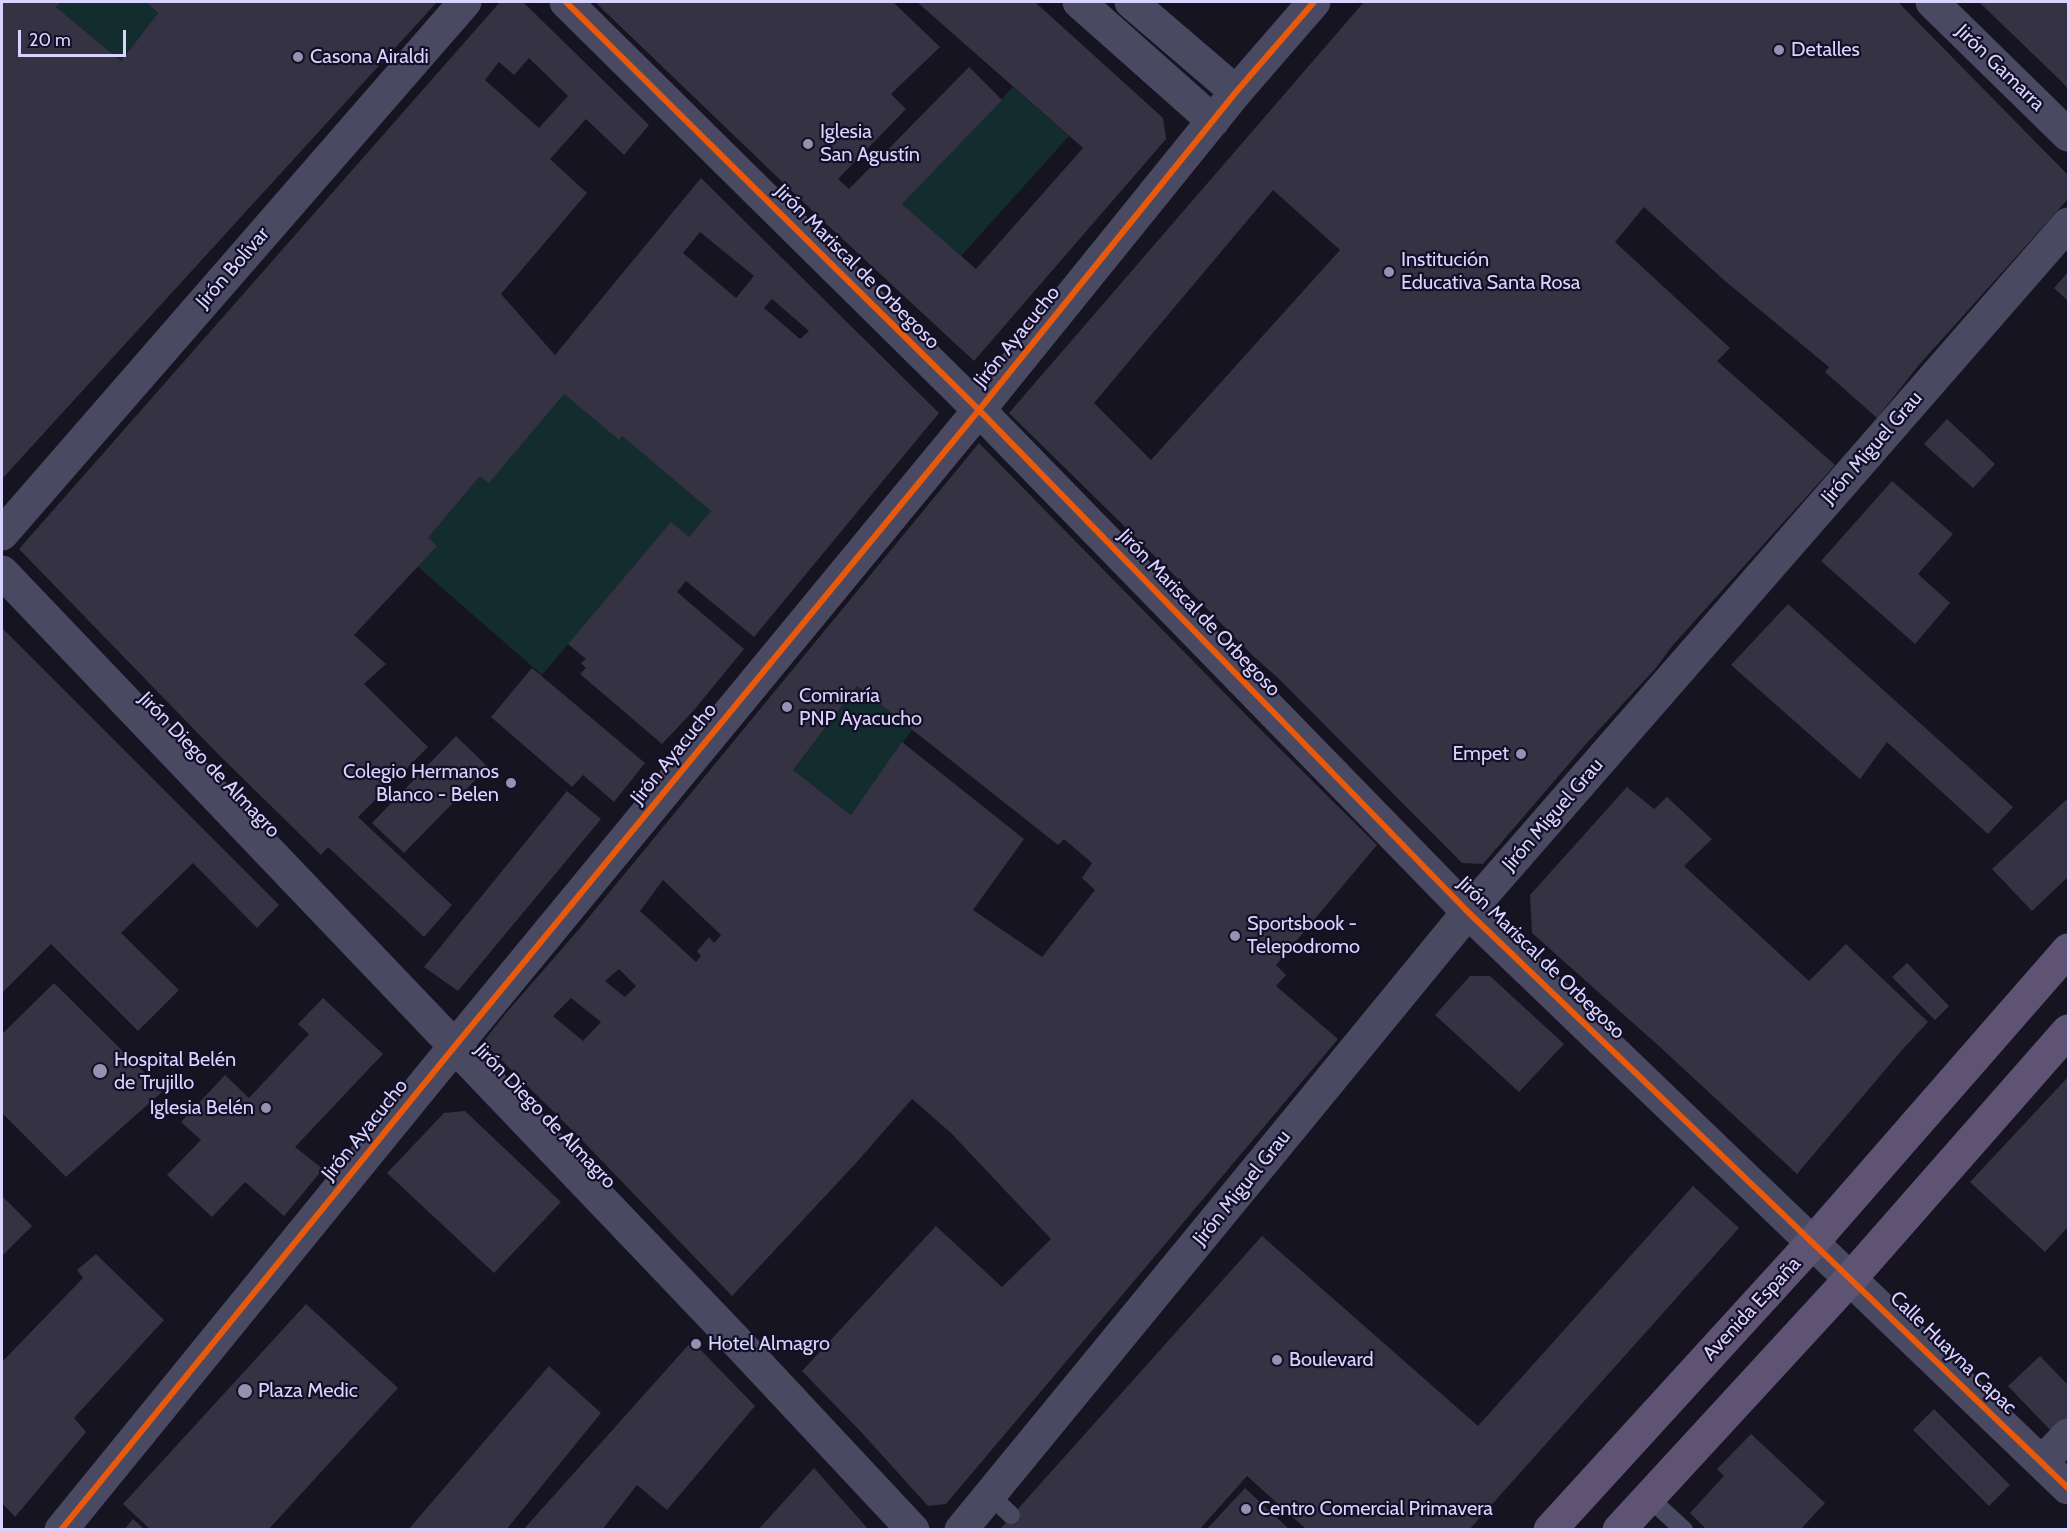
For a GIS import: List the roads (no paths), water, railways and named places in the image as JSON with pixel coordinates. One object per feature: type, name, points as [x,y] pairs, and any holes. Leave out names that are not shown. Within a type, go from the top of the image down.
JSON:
[{"type":"main road","name":"Avenida España","points":[[1550,1530],[1814,1242],[2068,950]]},
{"type":"main road","points":[[1619,1530],[1851,1278],[2068,1031]]},
{"type":"street","name":"Jirón Bolívar","points":[[2,534],[465,2]]},
{"type":"street","name":"Jirón Mariscal de Orbegoso","points":[[566,2],[979,410],[1468,912],[1814,1242]]},
{"type":"street","points":[[1079,2],[1213,121]]},
{"type":"street","points":[[1131,2],[1236,92]]},
{"type":"street","name":"Jirón Ayacucho","points":[[61,1530],[455,1046],[979,410],[1236,92],[1314,2]]},
{"type":"street","name":"Jirón Gamarra","points":[[1932,2],[2068,135]]},
{"type":"street","name":"Jirón Miguel Grau","points":[[961,1530],[1000,1505],[1468,912],[2068,224]]},
{"type":"street","name":"Jirón Diego de Almagro","points":[[2,572],[740,1344],[913,1530]]},
{"type":"street","name":"Calle Huayna Capac","points":[[1814,1242],[2068,1488]]},
{"type":"street","points":[[2042,1462],[2068,1435]]},
{"type":"lane","points":[[1648,1497],[1684,1530]]},
{"type":"place","name":"Detalles","points":[[1779,50]]},
{"type":"place","name":"Casona Airaldi","points":[[298,57]]},
{"type":"place","name":"Iglesia San Agustín","points":[[808,144]]},
{"type":"place","name":"Institución Educativa Santa Rosa","points":[[1389,272]]},
{"type":"place","name":"Comiraría PNP Ayacucho","points":[[787,707]]},
{"type":"place","name":"Empet","points":[[1521,754]]},
{"type":"place","name":"Colegio Hermanos Blanco - Belen","points":[[511,783]]},
{"type":"place","name":"Sportsbook - Telepodromo","points":[[1235,936]]},
{"type":"place","name":"Hospital Belén de Trujillo","points":[[100,1071]]},
{"type":"place","name":"Iglesia Belén","points":[[266,1108]]},
{"type":"place","name":"Hotel Almagro","points":[[696,1344]]},
{"type":"place","name":"Boulevard","points":[[1277,1360]]},
{"type":"place","name":"Plaza Medic","points":[[245,1391]]},
{"type":"place","name":"Centro Comercial Primavera","points":[[1246,1509]]}]
